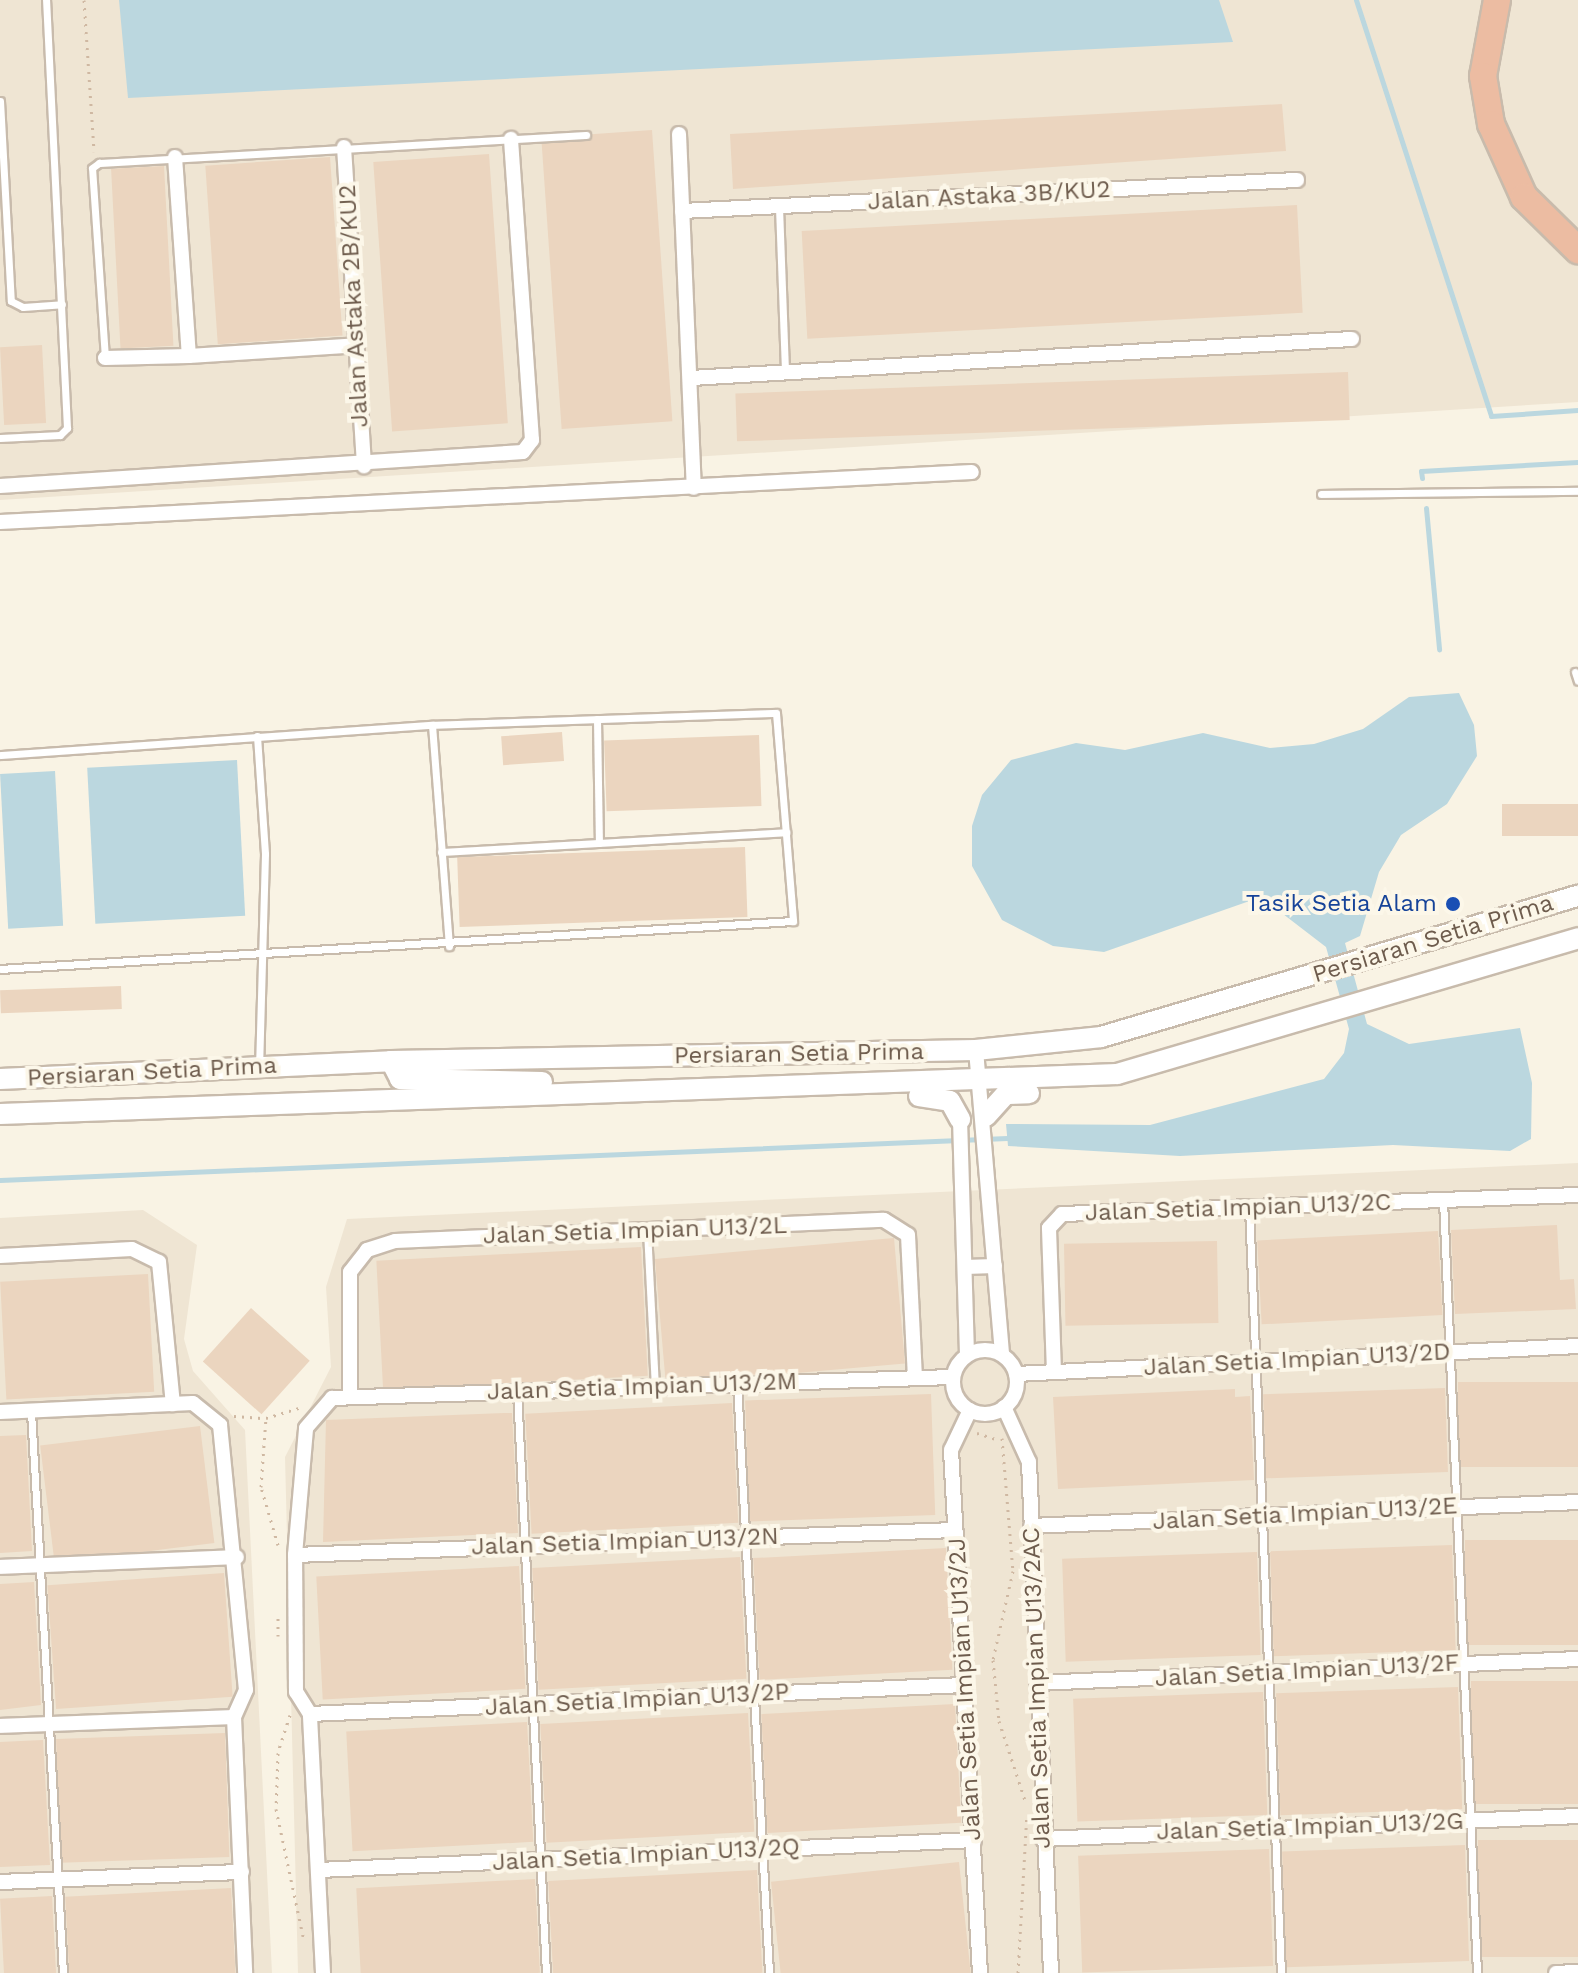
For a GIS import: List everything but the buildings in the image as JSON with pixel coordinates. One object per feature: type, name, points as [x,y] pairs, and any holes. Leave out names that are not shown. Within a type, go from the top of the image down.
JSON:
[{"type":"highway","points":[[1497,0],[1483,76],[1505,167],[1544,222],[1578,250]]},
{"type":"street","points":[[679,134],[694,488]]},
{"type":"street","points":[[0,486],[517,455],[530,445],[511,139]]},
{"type":"street","name":"Jalan Astaka 2B/KU2","points":[[344,147],[364,466]]},
{"type":"street","points":[[175,157],[189,356]]},
{"type":"street","name":"Jalan Astaka 3B/KU2","points":[[682,211],[1297,180]]},
{"type":"street","points":[[691,378],[786,375],[1352,339]]},
{"type":"street","points":[[105,358],[357,345]]},
{"type":"street","points":[[0,522],[972,472]]},
{"type":"street","name":"Persiaran Setia Prima","points":[[0,1079],[391,1061],[976,1050],[1101,1037],[1578,896]]},
{"type":"street","name":"Persiaran Setia Prima","points":[[0,1114],[577,1089],[732,1090],[981,1083],[1117,1074],[1375,997],[1573,943]]},
{"type":"street","points":[[732,1090],[780,1100],[935,1095],[950,1101],[960,1119],[967,1355],[953,1377],[956,1396],[970,1410],[1004,1407],[1016,1374],[1002,1354],[986,1117],[976,1050]]},
{"type":"street","points":[[391,1061],[400,1079],[510,1076],[577,1089]]},
{"type":"street","points":[[986,1117],[1006,1094],[1090,1089],[1117,1074]]},
{"type":"street","name":"Jalan Setia Impian U13/2C","points":[[1054,1372],[1049,1228],[1062,1214],[1578,1195]]},
{"type":"street","name":"Jalan Setia Impian U13/2L","points":[[350,1397],[350,1272],[367,1250],[395,1241],[647,1230],[898,1224],[908,1235],[915,1378]]},
{"type":"street","points":[[0,1256],[132,1249],[159,1262],[173,1404]]},
{"type":"street","points":[[965,1267],[995,1266]]},
{"type":"street","name":"Jalan Setia Impian U13/2D","points":[[1016,1374],[1578,1346]]},
{"type":"street","points":[[967,1355],[1002,1354]]},
{"type":"street","name":"Jalan Setia Impian U13/2M","points":[[295,1555],[306,1428],[332,1398],[953,1377]]},
{"type":"street","points":[[0,1412],[193,1403],[208,1412],[220,1425],[237,1557],[246,1690],[234,1717],[245,1973]]},
{"type":"street","name":"Jalan Setia Impian U13/2AC","points":[[1004,1407],[1016,1425],[1029,1462],[1051,1973]]},
{"type":"street","name":"Jalan Setia Impian U13/2J","points":[[970,1410],[951,1450],[980,1973]]},
{"type":"street","name":"Jalan Setia Impian U13/2E","points":[[1031,1526],[1578,1502]]},
{"type":"street","name":"Jalan Setia Impian U13/2N","points":[[295,1555],[956,1530]]},
{"type":"street","points":[[295,1555],[296,1692],[310,1714],[323,1973]]},
{"type":"street","points":[[0,1567],[237,1557]]},
{"type":"street","name":"Jalan Setia Impian U13/2F","points":[[1037,1683],[1578,1659]]},
{"type":"street","name":"Jalan Setia Impian U13/2P","points":[[310,1714],[965,1685]]},
{"type":"street","points":[[0,1726],[234,1717]]},
{"type":"street","name":"Jalan Setia Impian U13/2G","points":[[1043,1839],[1578,1816]]},
{"type":"street","name":"Jalan Setia Impian U13/2Q","points":[[319,1870],[974,1840]]},
{"type":"street","points":[[0,1882],[242,1872]]},
{"type":"street","points":[[1556,1973],[1578,1972]]},
{"type":"lane","points":[[0,438],[60,435],[67,428],[46,0]]},
{"type":"lane","points":[[0,101],[11,301],[18,307],[62,304]]},
{"type":"lane","points":[[105,358],[94,165],[175,157],[586,135]]},
{"type":"lane","points":[[779,207],[786,375]]},
{"type":"lane","points":[[1321,494],[1578,491]]},
{"type":"lane","points":[[1575,672],[1578,681]]},
{"type":"lane","points":[[0,755],[432,725],[776,713],[793,921],[449,946],[264,953],[0,969]]},
{"type":"lane","points":[[597,719],[599,843]]},
{"type":"lane","points":[[432,725],[449,946]]},
{"type":"lane","points":[[257,736],[264,953],[259,1067]]},
{"type":"lane","points":[[441,852],[786,832]]},
{"type":"lane","points":[[1443,1200],[1454,1508],[1477,1973]]},
{"type":"lane","points":[[1249,1207],[1281,1973]]},
{"type":"lane","points":[[647,1230],[655,1387]]},
{"type":"lane","points":[[737,1384],[769,1973]]},
{"type":"lane","points":[[517,1391],[546,1973]]},
{"type":"lane","points":[[31,1411],[63,1973]]},
{"type":"path","points":[[84,0],[94,165]]},
{"type":"path","points":[[208,1412],[266,1418]]},
{"type":"path","points":[[1016,1425],[997,1440],[1013,1571],[993,1660],[999,1721],[1027,1808],[1018,1973]]},
{"type":"shaded area","points":[[0,0],[1578,0],[1578,402],[0,500]]},
{"type":"shaded area","points":[[1578,1163],[1578,1973],[298,1973],[285,1457],[331,1367],[326,1287],[347,1219]]},
{"type":"shaded area","points":[[143,1210],[197,1245],[184,1339],[193,1371],[245,1430],[272,1973],[0,1973],[0,1218]]},
{"type":"water","points":[[119,0],[1219,0],[1233,42],[128,98]]},
{"type":"water","points":[[1459,693],[1474,725],[1477,756],[1447,804],[1401,835],[1379,872],[1360,936],[1345,943],[1367,1024],[1409,1044],[1520,1028],[1532,1083],[1531,1139],[1510,1151],[1393,1145],[1180,1156],[1008,1146],[1006,1124],[1150,1125],[1324,1079],[1344,1053],[1349,1029],[1326,947],[1261,897],[1104,952],[1053,946],[1002,920],[972,866],[972,826],[982,795],[1011,760],[1076,743],[1125,750],[1203,733],[1270,748],[1314,744],[1363,729],[1409,697]]},
{"type":"water","points":[[237,760],[245,916],[95,924],[87,768]]},
{"type":"water","points":[[55,771],[63,926],[8,929],[0,774]]},
{"type":"waterway","points":[[1356,0],[1491,416],[1578,410]]},
{"type":"waterway","points":[[1422,478],[1421,471],[1578,462]]},
{"type":"waterway","points":[[1426,508],[1439,649]]},
{"type":"waterway","points":[[0,1180],[1007,1138]]},
{"type":"place","name":"Tasik Setia Alam","points":[[1453,904]]}]
